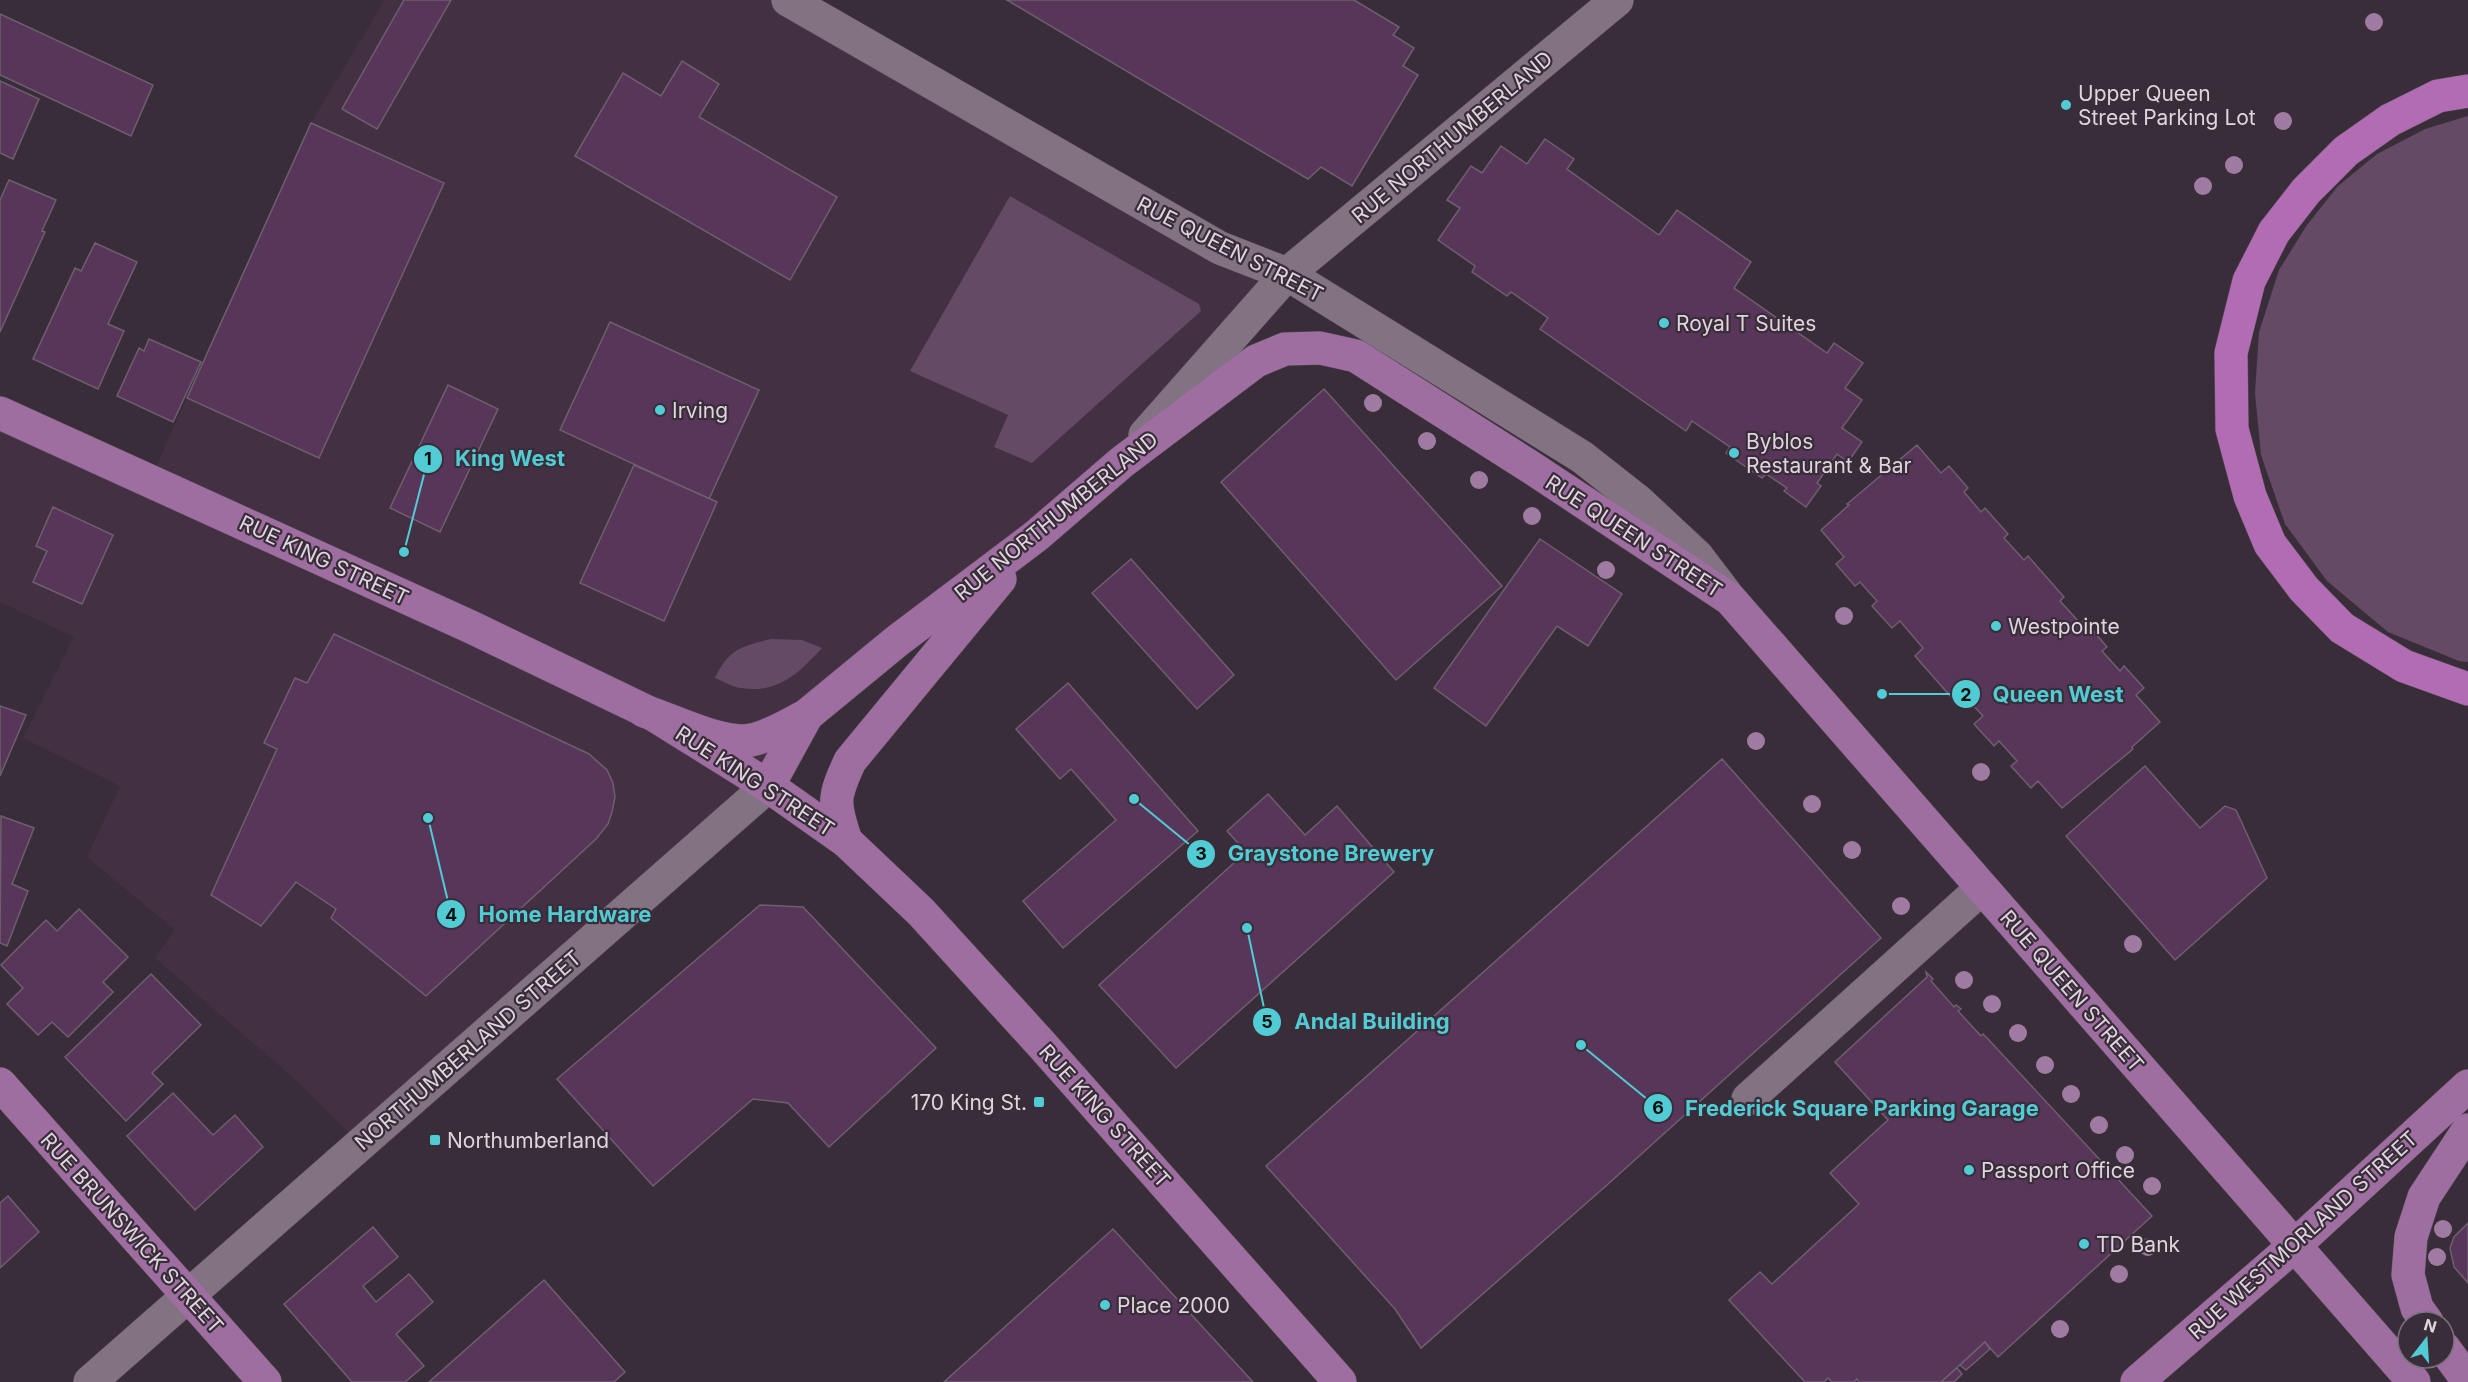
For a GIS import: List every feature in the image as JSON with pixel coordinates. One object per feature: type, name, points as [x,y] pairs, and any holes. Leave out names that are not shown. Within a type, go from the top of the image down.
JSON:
[{"type":"highway","points":[[2468,91],[2438,96],[2390,120],[2346,151],[2306,191],[2274,232],[2249,281],[2231,353],[2232,429],[2250,496],[2270,544],[2304,589],[2342,628],[2404,666],[2468,689]]},
{"type":"main road","name":"RUE NORTHUMBERLAND","points":[[807,715],[897,641],[1036,536],[1122,462],[1256,361],[1285,349],[1320,348]]},
{"type":"main road","name":"RUE QUEEN STREET","points":[[1320,348],[1356,356],[1731,599],[2414,1382]]},
{"type":"main road","name":"RUE KING STREET","points":[[0,413],[449,617],[644,711],[768,786],[846,841],[936,929],[1340,1382]]},
{"type":"main road","points":[[846,841],[836,812],[836,803],[837,787],[850,761],[1036,536]]},
{"type":"main road","points":[[644,711],[729,741],[751,740],[771,734],[807,715]]},
{"type":"main road","name":"NORTHUMBERLAND STREET","points":[[768,786],[807,715]]},
{"type":"main road","name":"RUE BRUNSWICK STREET","points":[[0,1084],[265,1382]]},
{"type":"main road","name":"RUE WESTMORLAND STREET","points":[[2137,1382],[2294,1246],[2468,1086]]},
{"type":"main road","points":[[2419,1310],[2408,1275],[2411,1237],[2424,1197],[2468,1130]]},
{"type":"main road","points":[[2456,1364],[2468,1381]]},
{"type":"street","name":"RUE QUEEN STREET","points":[[788,0],[1220,248],[1287,273],[1582,457],[1638,501],[1697,556],[1731,599]]},
{"type":"street","name":"RUE NORTHUMBERLAND","points":[[1287,273],[1617,0]]},
{"type":"street","points":[[1122,462],[1287,273]]},
{"type":"street","name":"NORTHUMBERLAND STREET","points":[[90,1382],[359,1143],[445,1071],[768,786]]},
{"type":"street","points":[[1748,1099],[1982,888]]},
{"type":"shaded area","points":[[385,0],[799,0],[1287,274],[1122,462],[807,715],[768,786],[359,1143],[298,1082],[155,958],[175,930],[87,857],[120,786],[23,738],[74,637],[0,602],[0,413],[150,480],[311,123]]},
{"type":"shaded area","points":[[2468,116],[2468,662],[2459,661],[2388,632],[2327,581],[2285,524],[2261,455],[2255,393],[2259,332],[2279,270],[2307,225],[2338,186],[2377,154],[2425,129]]},
{"type":"shaded area","points":[[1010,196],[1199,304],[1201,311],[1032,463],[994,447],[1008,415],[910,371]]},
{"type":"shaded area","points":[[771,639],[802,640],[822,648],[805,666],[777,685],[754,689],[738,687],[715,678],[725,661],[737,650]]},
{"type":"building","points":[[404,0],[451,0],[377,129],[342,109]]},
{"type":"building","points":[[1007,0],[1354,0],[1399,27],[1393,35],[1414,48],[1403,66],[1418,75],[1352,186],[1321,167],[1308,179]]},
{"type":"building","points":[[0,14],[153,85],[131,136],[0,75]]},
{"type":"building","points":[[682,61],[719,84],[699,117],[837,197],[790,280],[575,156],[623,73],[661,96]]},
{"type":"building","points":[[0,81],[39,99],[13,159],[0,153]]},
{"type":"building","points":[[311,123],[444,183],[319,458],[187,398]]},
{"type":"building","name":"Royal T Suites","points":[[1545,139],[1574,159],[1567,169],[1659,235],[1677,210],[1751,262],[1734,288],[1827,353],[1834,343],[1863,363],[1845,388],[1862,400],[1842,428],[1862,442],[1848,462],[1837,454],[1817,483],[1821,486],[1806,507],[1784,491],[1787,488],[1766,474],[1762,478],[1726,453],[1730,447],[1692,421],[1686,431],[1540,329],[1548,318],[1511,292],[1507,296],[1472,272],[1475,266],[1438,240],[1460,208],[1447,200],[1471,166],[1482,173],[1501,146],[1527,164]]},
{"type":"building","points":[[9,180],[56,200],[42,231],[45,232],[0,332],[0,200]]},
{"type":"building","points":[[95,243],[137,262],[108,324],[124,331],[98,389],[33,359],[75,268],[81,271]]},
{"type":"building","name":"Irving","points":[[610,322],[759,390],[709,499],[560,430]]},
{"type":"building","points":[[149,339],[201,362],[173,422],[117,396],[139,348],[144,351]]},
{"type":"building","points":[[448,385],[498,409],[440,532],[390,508]]},
{"type":"building","points":[[1324,389],[1502,586],[1396,680],[1221,482]]},
{"type":"building","name":"Westpointe","points":[[1917,445],[1941,473],[1949,466],[1968,488],[1964,492],[1981,512],[1985,508],[2008,534],[2004,538],[2024,560],[2028,556],[2064,597],[2060,601],[2080,623],[2084,620],[2107,647],[2102,651],[2120,671],[2124,666],[2144,688],[2136,695],[2160,722],[2132,747],[2133,749],[2062,808],[2038,781],[2031,788],[2011,766],[2017,761],[1999,741],[1994,746],[1974,724],[1983,716],[1959,690],[1951,697],[1915,656],[1923,648],[1900,621],[1892,628],[1872,606],[1877,601],[1860,582],[1855,586],[1836,564],[1844,557],[1821,530],[1849,505],[1847,504]]},
{"type":"building","points":[[634,465],[717,502],[664,621],[580,583]]},
{"type":"building","points":[[53,507],[113,535],[82,604],[33,582],[47,551],[36,546]]},
{"type":"building","points":[[1540,539],[1622,594],[1588,646],[1557,626],[1486,726],[1434,688]]},
{"type":"building","points":[[1131,559],[1234,675],[1197,709],[1092,593]]},
{"type":"building","points":[[334,634],[589,754],[607,770],[613,783],[615,797],[612,812],[608,824],[596,839],[426,996],[331,918],[336,909],[296,882],[261,926],[211,895],[277,749],[264,743],[295,678],[307,683]]},
{"type":"building","points":[[1068,683],[1198,831],[1063,948],[1023,901],[1116,820],[1071,769],[1060,779],[1016,729]]},
{"type":"building","points":[[0,706],[26,715],[0,776]]},
{"type":"building","points":[[1722,759],[1881,938],[1607,1185],[1421,1348],[1395,1309],[1266,1166]]},
{"type":"building","points":[[2145,766],[2200,828],[2225,806],[2236,810],[2267,878],[2175,960],[2066,836]]},
{"type":"building","points":[[1268,794],[1305,835],[1337,806],[1394,872],[1176,1068],[1099,985],[1246,852],[1227,831]]},
{"type":"building","points":[[1,816],[34,828],[12,884],[28,891],[7,946],[0,943]]},
{"type":"building","points":[[760,905],[803,907],[936,1048],[829,1147],[788,1103],[753,1099],[653,1186],[557,1079]]},
{"type":"building","points":[[79,909],[128,957],[103,982],[113,992],[68,1037],[52,1022],[38,1035],[7,1004],[23,988],[1,965],[46,920],[57,931]]},
{"type":"building","points":[[1926,972],[1954,1007],[1956,1005],[1961,1009],[1958,1011],[1981,1036],[1983,1034],[1988,1039],[2152,1216],[1998,1357],[1985,1342],[1941,1382],[1859,1382],[1857,1379],[1854,1382],[1832,1382],[1828,1378],[1824,1382],[1805,1382],[1729,1300],[1760,1272],[1772,1284],[1859,1204],[1830,1173],[1888,1120],[1835,1062],[1927,977]]},
{"type":"building","points":[[151,974],[201,1025],[152,1073],[163,1084],[126,1121],[65,1057]]},
{"type":"building","points":[[173,1093],[213,1135],[235,1115],[263,1147],[195,1210],[127,1136]]},
{"type":"building","points":[[8,1196],[39,1232],[0,1268],[0,1203]]},
{"type":"building","points":[[2468,1223],[2468,1283],[2454,1267],[2450,1248],[2454,1237]]},
{"type":"building","points":[[373,1227],[398,1257],[363,1286],[376,1302],[409,1274],[433,1302],[396,1334],[424,1366],[405,1382],[352,1382],[284,1304]]},
{"type":"building","name":"Place 2000","points":[[1113,1229],[1253,1382],[944,1382]]},
{"type":"building","points":[[544,1280],[625,1372],[614,1382],[429,1382]]},
{"type":"building","points":[[1985,1342],[1990,1349],[1966,1370],[1960,1365]]},
{"type":"building","points":[[1957,1368],[1962,1374],[1954,1382],[1941,1382]]},
{"type":"place","name":"Upper Queen Street Parking Lot","points":[[2066,105]]},
{"type":"place","name":"Royal T Suites","points":[[1664,323]]},
{"type":"place","name":"Irving","points":[[660,410]]},
{"type":"place","name":"Byblos Restaurant & Bar","points":[[1734,453]]},
{"type":"place","name":"King West","points":[[404,552]]},
{"type":"place","name":"Westpointe","points":[[1996,626]]},
{"type":"place","name":"Queen West","points":[[1882,694]]},
{"type":"place","name":"Graystone Brewery","points":[[1134,799]]},
{"type":"place","name":"Home Hardware","points":[[428,818]]},
{"type":"place","name":"Andal Building","points":[[1247,928]]},
{"type":"place","name":"Frederick Square Parking Garage","points":[[1581,1045]]},
{"type":"place","name":"170 King St.","points":[[1039,1102]]},
{"type":"place","name":"Northumberland","points":[[435,1140]]},
{"type":"place","name":"Passport Office","points":[[1969,1170]]},
{"type":"place","name":"TD Bank","points":[[2084,1244]]},
{"type":"place","name":"Place 2000","points":[[1105,1305]]}]
